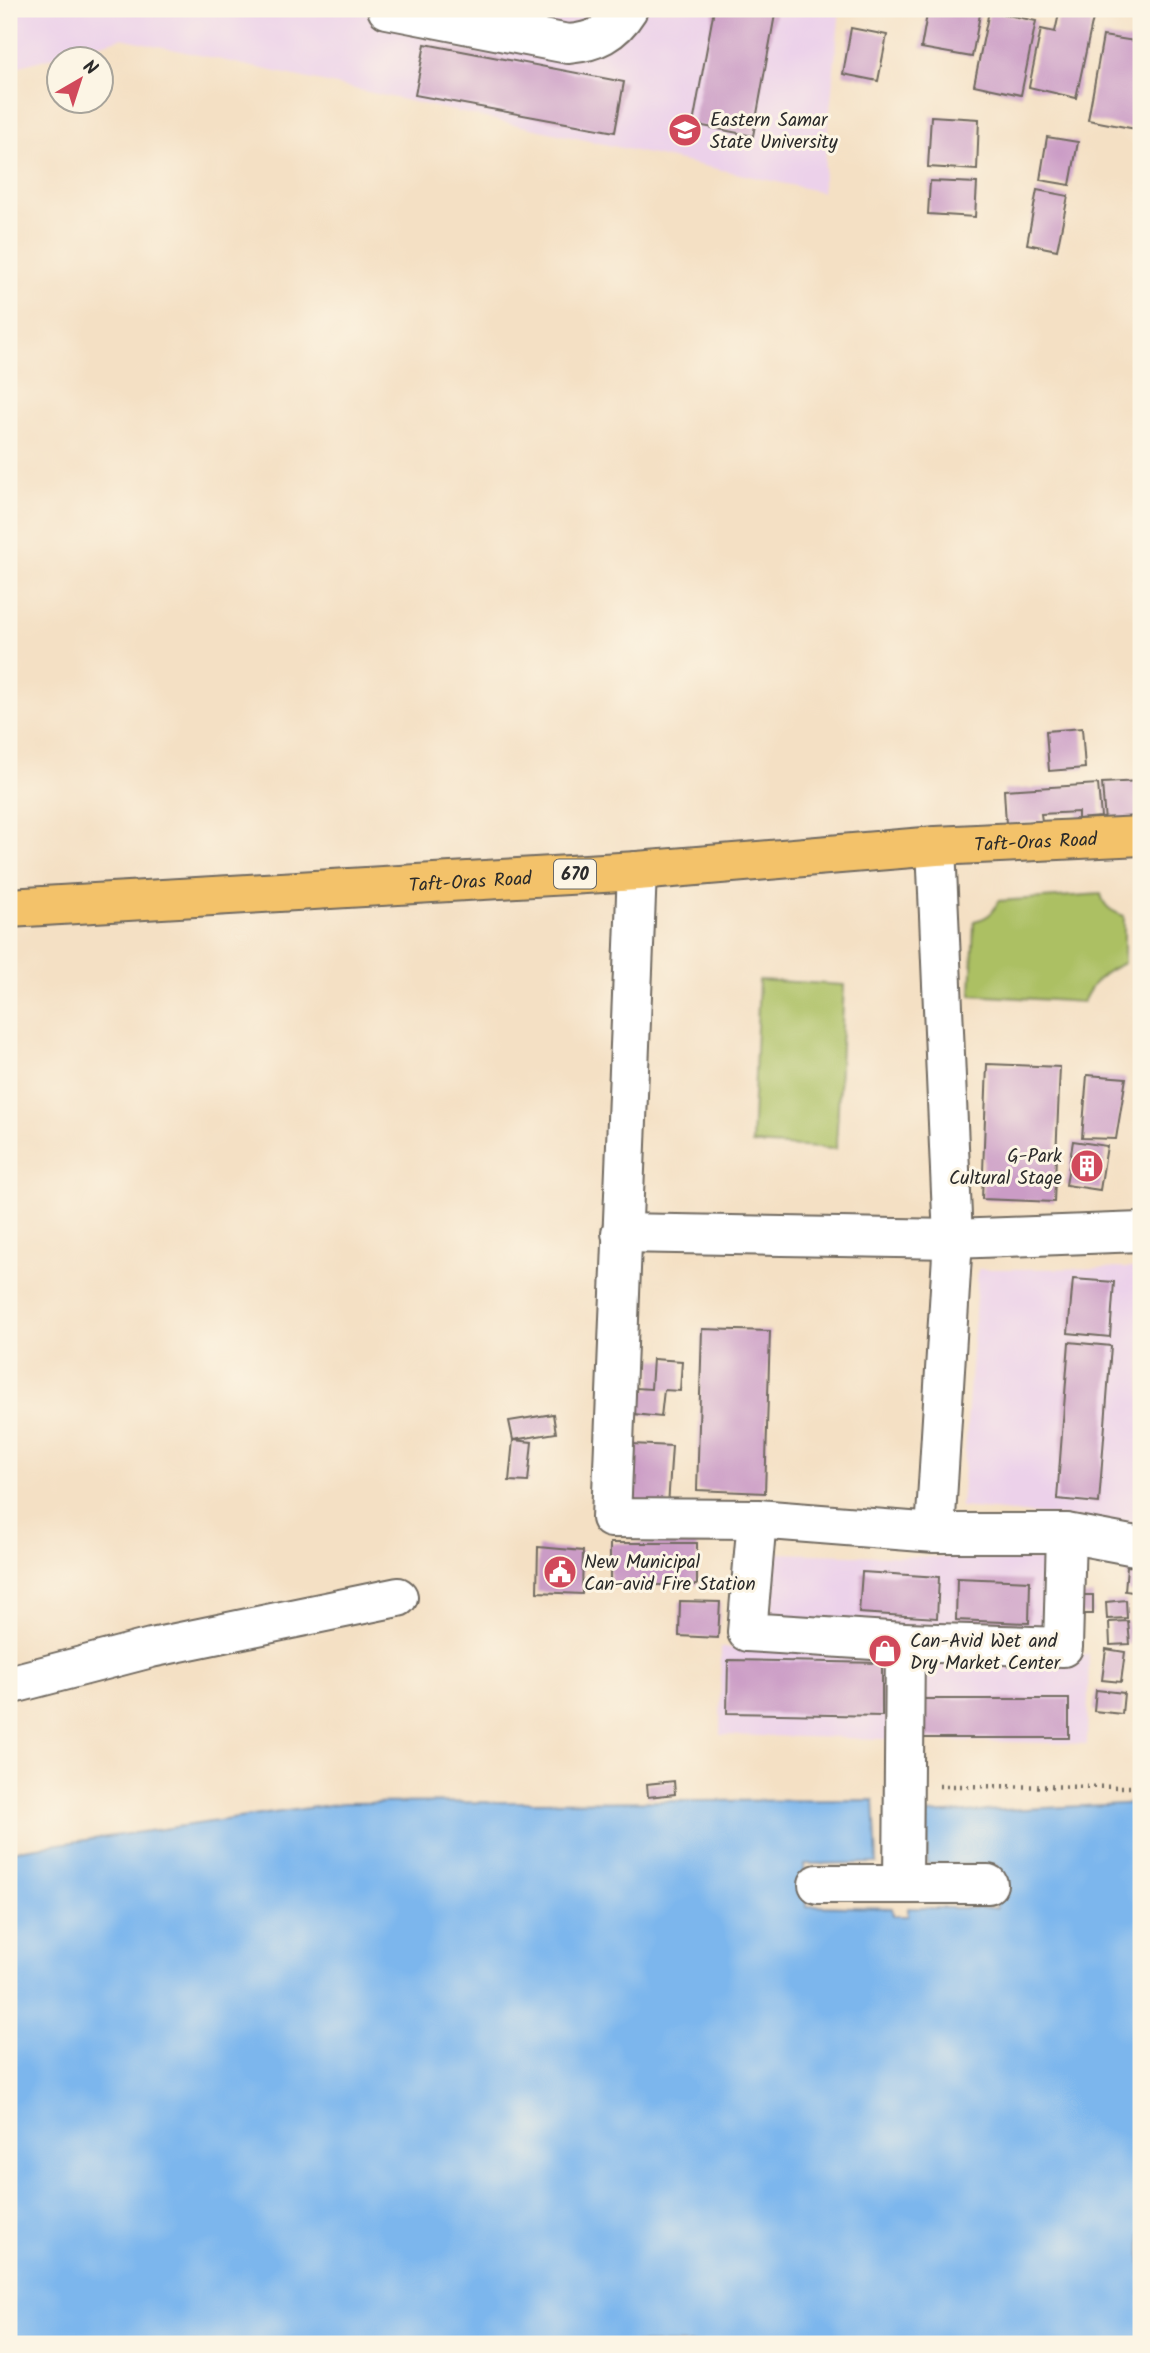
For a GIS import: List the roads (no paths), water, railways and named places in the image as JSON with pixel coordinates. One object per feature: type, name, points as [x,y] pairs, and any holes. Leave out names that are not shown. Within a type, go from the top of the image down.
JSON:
[{"type":"main road","name":"Taft-Oras Road","points":[[9,908],[637,871],[936,846],[1141,836]]},
{"type":"street","points":[[387,9],[568,44],[590,42],[610,32],[628,9]]},
{"type":"street","points":[[935,1533],[953,1239],[936,846]]},
{"type":"street","points":[[637,871],[611,1518],[757,1518],[935,1533],[1066,1533],[1141,1547]]},
{"type":"street","points":[[621,1233],[953,1239],[1141,1232]]},
{"type":"street","points":[[757,1518],[747,1632],[905,1642],[1063,1647],[1066,1533]]},
{"type":"street","points":[[9,1685],[151,1648],[398,1597]]},
{"type":"street","points":[[903,1884],[905,1642]]},
{"type":"street","points":[[818,1884],[988,1884]]},
{"type":"water","points":[[874,1800],[877,1863],[804,1864],[807,1906],[892,1908],[893,1916],[908,1916],[908,1908],[996,1908],[997,1865],[927,1864],[927,1814],[1141,1803],[1141,2344],[9,2344],[9,1851],[343,1803]]},
{"type":"place","name":"Eastern Samar State University","points":[[685,130]]},
{"type":"place","name":"G-Park Cultural Stage","points":[[1087,1166]]},
{"type":"place","name":"New Municipal Can-avid Fire Station","points":[[560,1572]]},
{"type":"place","name":"Can-Avid Wet and Dry Market Center","points":[[885,1651]]}]
